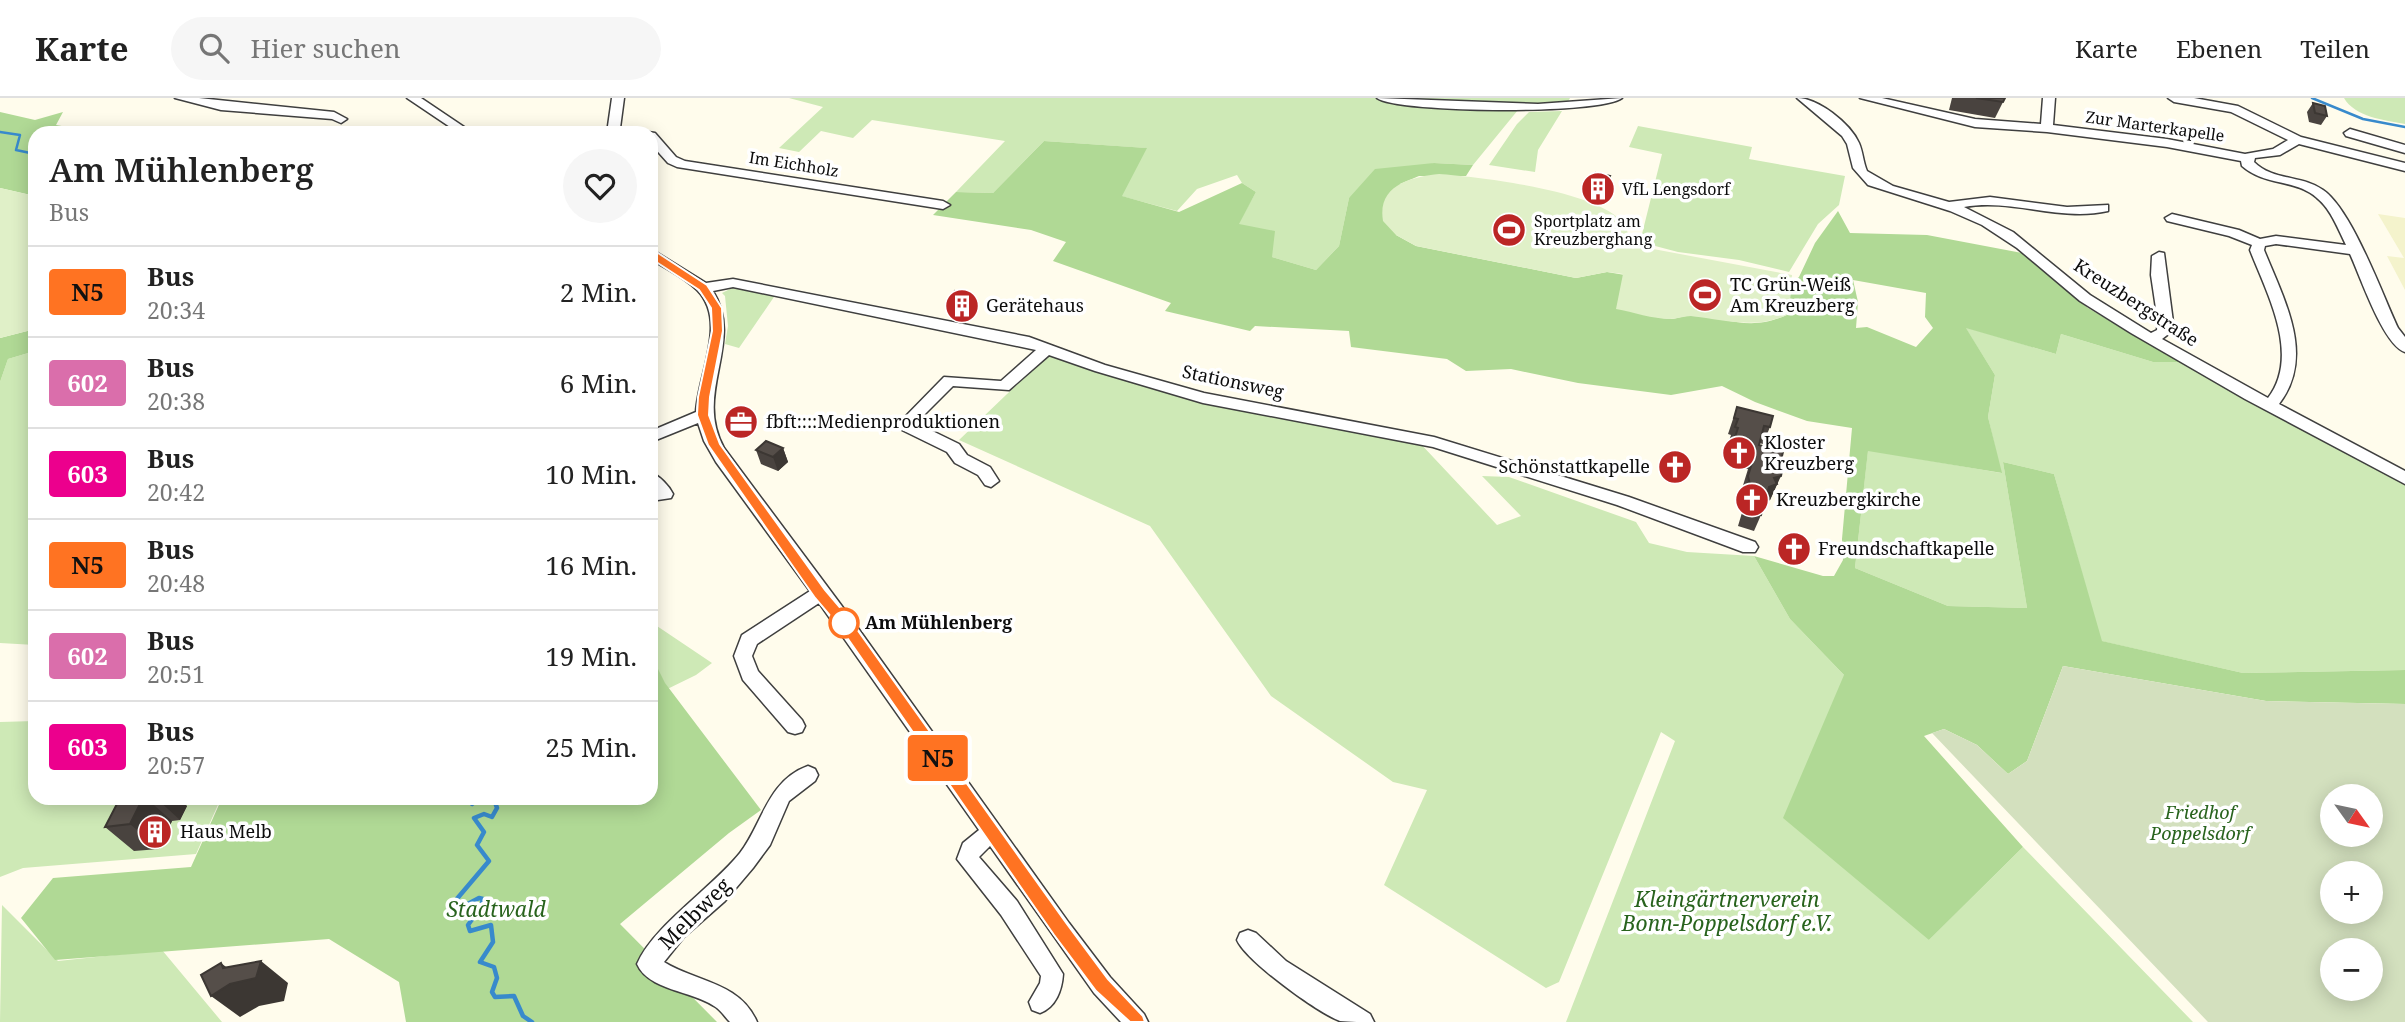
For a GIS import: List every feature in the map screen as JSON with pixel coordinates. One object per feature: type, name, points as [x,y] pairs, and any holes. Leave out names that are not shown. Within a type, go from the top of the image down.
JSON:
[{"type":"street","points":[[181,98],[341,119]]},
{"type":"street","points":[[413,98],[456,126]]},
{"type":"street","points":[[614,126],[618,98]]},
{"type":"street","points":[[1383,98],[1421,104],[1564,109],[1616,98]]},
{"type":"street","name":"Kreuzbergstraße","points":[[1803,98],[1848,135],[1856,150],[1856,162],[1864,175],[1891,189],[1949,206],[1994,226],[2015,239],[2084,297],[2151,339],[2405,478]]},
{"type":"street","name":"Zur Marterkapelle","points":[[1866,98],[1975,123],[2047,128],[2167,143],[2247,158],[2287,148],[2297,140]]},
{"type":"street","points":[[2047,128],[2049,98]]},
{"type":"street","points":[[2174,98],[2243,111],[2297,140],[2405,167]]},
{"type":"street","points":[[2399,131],[2404,150]]},
{"type":"street","points":[[2350,133],[2404,150]]},
{"type":"street","name":"Im Eichholz","points":[[658,144],[673,160],[682,164],[943,205]]},
{"type":"street","name":"Zur Marterkapelle","points":[[2247,158],[2247,163],[2257,171],[2308,187],[2323,196],[2333,208],[2391,329],[2405,346]]},
{"type":"street","points":[[1949,206],[1960,203],[2001,202],[2065,209],[2104,208]]},
{"type":"street","points":[[2172,218],[2216,227],[2259,243],[2276,240],[2354,250]]},
{"type":"street","points":[[2259,243],[2257,250],[2279,306],[2288,346],[2287,381],[2270,406]]},
{"type":"street","points":[[2151,339],[2164,332],[2168,317],[2157,265],[2159,256]]},
{"type":"street","points":[[658,258],[703,288],[716,308],[719,319],[703,415],[714,445],[820,594],[844,622],[991,833],[1090,968],[1136,1022]]},
{"type":"street","name":"Stationsweg","points":[[703,288],[738,284],[1029,342],[1100,368],[1203,398],[1434,442],[1609,497],[1749,547]]},
{"type":"street","points":[[991,481],[984,471],[961,458],[953,447],[911,428],[907,423],[949,381],[1004,386],[1048,348]]},
{"type":"street","points":[[658,434],[703,415]]},
{"type":"street","points":[[795,726],[746,670],[743,656],[749,640],[779,617],[820,594]]},
{"type":"street","name":"Melbweg","points":[[746,1022],[723,998],[662,974],[648,964],[676,930],[717,894],[746,861],[764,838],[774,808],[782,795],[808,775]]},
{"type":"street","points":[[991,833],[970,850],[968,859],[1009,908],[1052,974],[1051,987],[1040,1002]]},
{"type":"street","points":[[1248,940],[1278,969],[1362,1022]]},
{"type":"green space","points":[[789,98],[1378,98],[1518,110],[1473,165],[1434,163],[1349,198],[1339,246],[1316,270],[1272,257],[1238,224],[1256,192],[1242,183],[1237,175],[1197,189],[1177,211],[1121,196],[1146,148],[1044,141],[993,193],[956,192],[1005,141],[872,120],[853,138],[821,131],[799,152],[779,148],[823,107]]},
{"type":"green space","points":[[1389,98],[1570,98],[1565,107],[1421,102]]},
{"type":"green space","points":[[2344,98],[2405,98],[2405,124],[2363,114]]},
{"type":"green space","points":[[1562,111],[1538,150],[1535,172],[1489,165],[1517,124],[1529,112]]},
{"type":"green space","points":[[0,112],[35,120],[63,112],[56,125],[62,126],[28,126],[28,194],[0,188]]},
{"type":"green space","points":[[1638,126],[1752,147],[1749,159],[1845,176],[1839,205],[1818,224],[1789,272],[1739,260],[1678,252],[1640,242],[1662,154],[1629,147]]},
{"type":"green space","points":[[1044,141],[1147,148],[1122,196],[1179,212],[1242,183],[1256,192],[1239,224],[1275,231],[1272,257],[1316,270],[1339,246],[1349,198],[1375,169],[1434,163],[1473,165],[1466,176],[1419,176],[1400,184],[1396,235],[1416,246],[1576,278],[1607,272],[1625,275],[1618,308],[1671,319],[1701,316],[1761,323],[1789,314],[1791,283],[1799,277],[1815,243],[1838,211],[1850,233],[1927,235],[2022,253],[2088,308],[2180,362],[2153,362],[2061,334],[2056,354],[1966,328],[1995,375],[1988,417],[2002,473],[1868,451],[1855,568],[1948,606],[2027,608],[2003,462],[2054,474],[2102,641],[2243,673],[2405,670],[2405,704],[2266,701],[2063,666],[2027,761],[2008,774],[1977,745],[1944,729],[1924,736],[2023,847],[1929,940],[1783,818],[1844,675],[1790,619],[1754,556],[1823,576],[1834,576],[1843,560],[1842,539],[1852,428],[1807,421],[1755,402],[1722,386],[1671,395],[1578,383],[1511,369],[1466,371],[1447,359],[1351,347],[1349,331],[1255,326],[1250,331],[1165,311],[1171,303],[1053,261],[1066,242],[1031,230],[933,215],[956,192],[993,193]],"holes":[[[1853,280],[1926,293],[1925,317],[1933,328],[1916,347],[1867,327],[1856,328],[1858,302]]]},
{"type":"green space","name":"Sportplatz am Kreuzberghang","points":[[1439,174],[1509,182],[1566,194],[1611,212],[1624,224],[1632,245],[1792,275],[1789,314],[1753,323],[1691,316],[1670,319],[1650,317],[1616,309],[1623,274],[1607,272],[1576,278],[1416,246],[1396,235],[1383,221],[1385,199],[1398,185]]},
{"type":"green space","points":[[0,188],[28,194],[28,331],[0,338]]},
{"type":"green space","points":[[2378,214],[2405,218],[2405,290],[2387,256],[2404,258]]},
{"type":"green space","points":[[732,288],[776,294],[739,348],[725,344],[728,326],[725,296],[722,293]]},
{"type":"green space","points":[[1965,327],[2056,354],[2061,334],[2153,362],[2180,362],[2405,483],[2405,670],[2243,673],[2101,641],[2054,474],[2003,462],[2027,608],[1948,606],[1855,568],[1868,450],[2001,473],[1988,417],[1995,375]]},
{"type":"green space","points":[[28,331],[28,353],[8,359],[0,382],[0,338]]},
{"type":"green space","name":"Kleingärtnerverein Bonn-Poppelsdorf e.V.","points":[[1051,352],[1100,372],[1418,441],[1497,525],[1521,516],[1482,476],[1509,477],[1636,522],[1649,543],[1687,552],[1754,556],[1790,619],[1844,675],[1929,940],[2023,847],[2193,1022],[1566,1022],[1675,741],[1661,732],[1559,982],[1546,988],[1384,885],[1427,790],[1393,782],[1271,696],[1150,526],[959,440]]},
{"type":"green space","points":[[28,353],[28,645],[0,643],[0,382],[8,359]]},
{"type":"green space","points":[[658,627],[712,663],[696,675],[658,694]]},
{"type":"green space","name":"Friedhof Poppelsdorf","points":[[2063,666],[2266,701],[2405,704],[2405,1022],[2208,1022],[1932,733],[1944,729],[1977,745],[2008,774],[2027,761]]},
{"type":"green space","name":"Stadtwald","points":[[658,669],[665,683],[761,810],[729,833],[620,924],[717,1022],[406,1022],[399,982],[329,939],[55,960],[21,918],[53,878],[191,867],[219,805],[658,805]]},
{"type":"green space","points":[[28,721],[28,805],[218,805],[196,854],[23,868],[0,877],[0,722]]},
{"type":"green space","points":[[2,905],[58,961],[162,950],[222,1022],[0,1022]]},
{"type":"building","points":[[1976,98],[2005,98],[2003,102]]},
{"type":"building","points":[[2313,103],[2325,106],[2327,116],[2315,113]]},
{"type":"building","points":[[1596,173],[1610,176],[1605,187],[1591,184]]},
{"type":"building","points":[[955,291],[972,295],[965,303],[949,300]]},
{"type":"building","points":[[1737,407],[1773,416],[1770,427],[1764,426],[1759,445],[1783,452],[1781,476],[1774,478],[1777,484],[1769,487],[1761,515],[1745,510],[1751,490],[1748,476],[1755,453],[1732,446],[1738,428],[1735,427],[1738,419],[1734,418]]},
{"type":"building","points":[[766,441],[783,448],[773,457],[756,450]]},
{"type":"building","points":[[116,805],[140,805],[130,824],[105,827]]},
{"type":"building","points":[[261,961],[256,978],[230,984],[211,996],[201,975],[221,963],[223,968]]},
{"type":"waterway","points":[[2312,98],[2363,119],[2405,127]]},
{"type":"waterway","points":[[0,132],[20,135],[16,150],[28,153]]},
{"type":"waterway","points":[[496,805],[492,817],[484,814],[474,818],[484,832],[477,845],[489,861],[450,907],[462,907],[479,898],[483,899],[481,907],[468,925],[470,931],[491,925],[493,942],[480,962],[494,967],[497,978],[492,992],[495,997],[514,996],[523,1016],[532,1022]]},
{"type":"bus line","name":"N5","points":[[658,257],[703,288],[716,308],[718,331],[704,397],[703,415],[714,445],[820,594],[844,622],[865,656],[1060,930],[1102,985],[1136,1022]]},
{"type":"place","name":"VfL Lengsdorf","points":[[1598,189]]},
{"type":"place","name":"Sportplatz am Kreuzberghang","points":[[1509,230]]},
{"type":"place","name":"TC Grün-Weiß Am Kreuzberg","points":[[1705,295]]},
{"type":"place","name":"Gerätehaus","points":[[962,306]]},
{"type":"place","name":"fbft::::Medienproduktionen","points":[[741,422]]},
{"type":"place","name":"Kloster Kreuzberg","points":[[1739,453]]},
{"type":"place","name":"Schönstattkapelle","points":[[1675,467]]},
{"type":"place","name":"Kreuzbergkirche","points":[[1752,500]]},
{"type":"place","name":"Freundschaftkapelle","points":[[1794,549]]},
{"type":"place","name":"Am Mühlenberg","points":[[844,623]]},
{"type":"place","name":"Haus Melb","points":[[155,832]]}]
